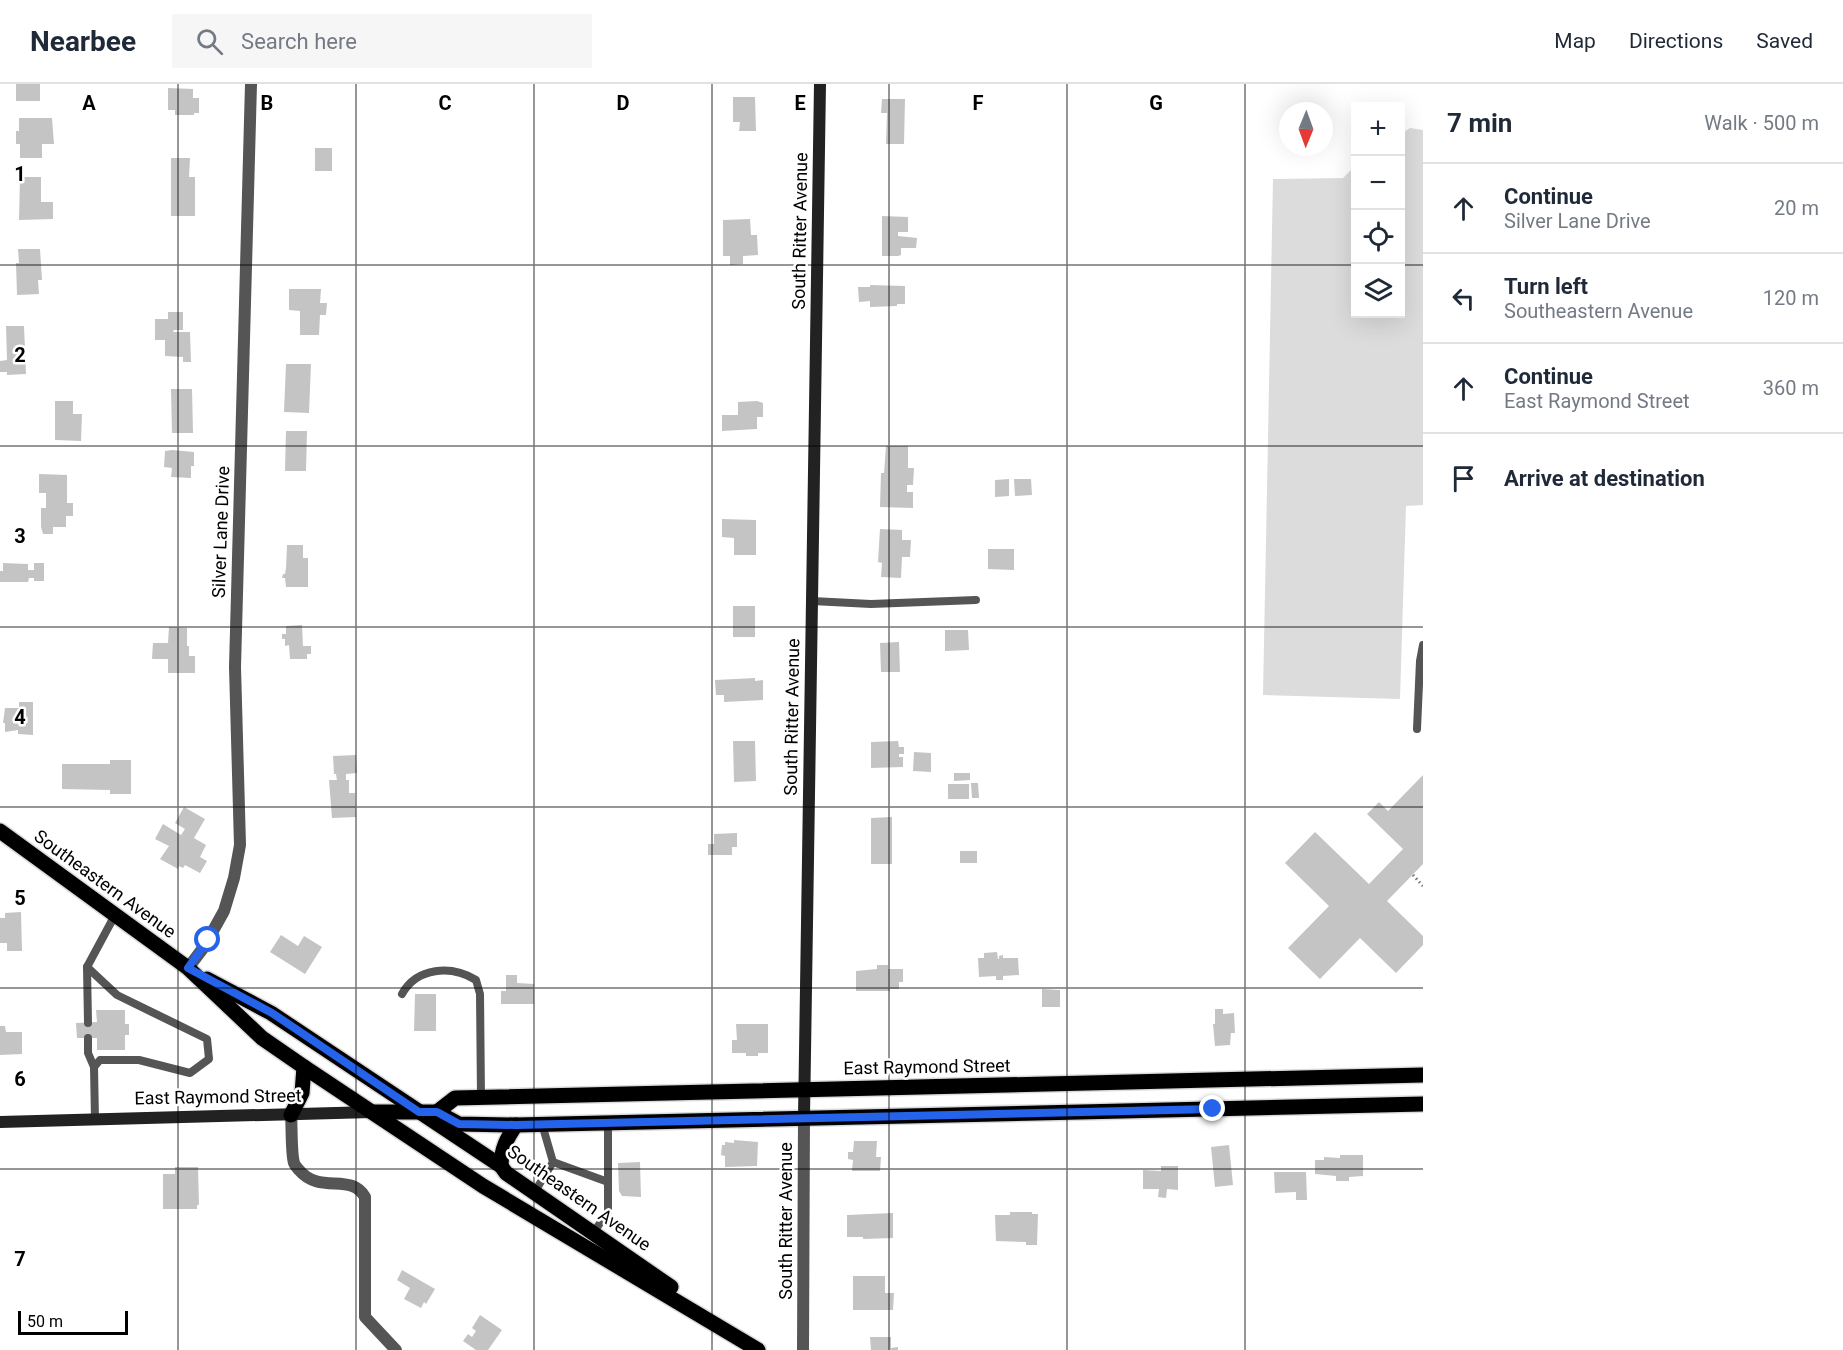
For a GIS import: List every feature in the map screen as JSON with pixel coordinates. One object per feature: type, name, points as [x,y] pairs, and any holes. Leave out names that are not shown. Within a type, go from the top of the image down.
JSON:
[{"type":"main road","name":"Southeastern Avenue","points":[[0,831],[188,968],[262,1038],[304,1067],[483,1186],[760,1350]]},
{"type":"main road","name":"Southeastern Avenue","points":[[188,968],[272,1013],[501,1166],[506,1173],[534,1193],[760,1350]]},
{"type":"main road","points":[[291,1116],[302,1093],[304,1067]]},
{"type":"main road","name":"East Raymond Street","points":[[437,1112],[455,1098],[481,1097],[1423,1075]]},
{"type":"main road","name":"East Raymond Street","points":[[372,1113],[437,1112],[459,1124],[516,1125],[1423,1104]]},
{"type":"main road","points":[[501,1166],[505,1141],[516,1125]]},
{"type":"street","name":"Silver Lane Drive","points":[[188,968],[204,947],[224,911],[234,878],[240,845],[235,667],[251,84]]},
{"type":"street","name":"South Ritter Avenue","points":[[803,1350],[804,1089],[820,84]]},
{"type":"street","name":"East Raymond Street","points":[[0,1122],[372,1113]]},
{"type":"street","points":[[291,1116],[294,1163],[304,1176],[320,1184],[354,1186],[365,1197],[365,1317],[396,1350]]},
{"type":"lane","points":[[812,601],[871,604],[976,600]]},
{"type":"lane","points":[[1417,729],[1420,661],[1423,645]]},
{"type":"lane","points":[[88,1023],[87,967],[115,915]]},
{"type":"lane","points":[[87,967],[117,995],[207,1039],[209,1059],[190,1073],[139,1060],[100,1060],[94,1067]]},
{"type":"lane","points":[[402,994],[408,983],[422,974],[449,971],[463,973],[476,980],[480,994],[481,1097]]},
{"type":"lane","points":[[88,1038],[88,1053],[94,1067],[95,1120]]},
{"type":"lane","points":[[593,1233],[608,1212],[608,1122]]},
{"type":"lane","points":[[534,1193],[553,1162],[542,1124]]},
{"type":"lane","points":[[553,1162],[608,1182]]},
{"type":"path","points":[[1413,875],[1423,886]]},
{"type":"shaded area","points":[[1410,128],[1423,130],[1423,505],[1406,506],[1400,699],[1263,695],[1273,179],[1343,178],[1351,170],[1351,318],[1405,318],[1405,131]]},
{"type":"building","points":[[16,84],[40,84],[40,101],[16,101]]},
{"type":"building","points":[[168,88],[193,89],[193,98],[199,98],[199,113],[175,115],[175,110],[168,110]]},
{"type":"building","points":[[733,97],[755,97],[756,131],[739,131],[740,122],[733,122]]},
{"type":"building","points":[[882,99],[905,99],[904,144],[886,144],[887,113],[881,113]]},
{"type":"building","points":[[19,118],[52,118],[54,144],[42,144],[42,158],[20,158],[20,144],[16,144]]},
{"type":"building","points":[[315,148],[332,148],[332,171],[315,171]]},
{"type":"building","points":[[171,158],[190,158],[189,177],[195,177],[195,216],[171,216]]},
{"type":"building","points":[[20,177],[41,177],[41,202],[53,202],[53,219],[19,220]]},
{"type":"building","points":[[882,216],[908,217],[908,232],[898,232],[898,236],[917,238],[916,248],[901,248],[901,255],[898,256],[882,256]]},
{"type":"building","points":[[750,219],[751,235],[757,235],[758,255],[743,256],[743,264],[730,265],[730,256],[723,256],[723,220]]},
{"type":"building","points":[[18,249],[40,249],[42,280],[38,280],[39,294],[17,295]]},
{"type":"building","points":[[870,285],[905,286],[905,304],[870,307],[870,301],[859,302],[858,287],[870,287]]},
{"type":"building","points":[[289,289],[321,289],[320,303],[327,303],[326,315],[320,315],[319,335],[300,335],[300,311],[289,310]]},
{"type":"building","points":[[168,312],[183,312],[183,330],[173,332],[190,332],[191,362],[183,362],[183,357],[165,356],[165,340],[155,340],[155,319],[168,319]]},
{"type":"building","points":[[6,326],[24,326],[26,374],[7,375],[7,372],[0,372],[0,361],[7,360]]},
{"type":"building","points":[[286,364],[311,364],[309,413],[284,412]]},
{"type":"building","points":[[171,389],[192,389],[193,433],[172,433]]},
{"type":"building","points":[[55,401],[73,401],[73,414],[82,414],[81,441],[55,440]]},
{"type":"building","points":[[738,402],[763,403],[763,417],[757,417],[757,429],[722,431],[722,415],[738,415]]},
{"type":"building","points":[[286,431],[307,431],[306,471],[285,471]]},
{"type":"building","points":[[886,446],[908,446],[908,468],[914,468],[913,485],[907,485],[907,492],[913,492],[913,508],[880,507],[881,473],[884,473]]},
{"type":"building","points":[[165,451],[194,452],[191,478],[171,477],[172,468],[164,467]]},
{"type":"building","points":[[39,474],[67,475],[67,503],[73,503],[73,516],[66,516],[66,527],[53,527],[53,534],[43,534],[41,527],[41,508],[46,508],[46,493],[39,493]]},
{"type":"building","points":[[1009,479],[1009,496],[995,497],[995,480]]},
{"type":"building","points":[[1014,479],[1031,479],[1032,495],[1015,496]]},
{"type":"building","points":[[722,519],[756,520],[756,555],[734,555],[734,538],[722,537]]},
{"type":"building","points":[[880,529],[902,530],[902,540],[911,540],[910,557],[902,557],[901,578],[881,577],[882,563],[878,562]]},
{"type":"building","points":[[287,545],[303,545],[303,558],[308,558],[308,587],[286,587],[285,578],[282,578],[286,568]]},
{"type":"building","points":[[988,549],[1014,549],[1014,570],[988,569]]},
{"type":"building","points":[[3,563],[28,564],[28,570],[34,570],[34,563],[44,563],[44,581],[34,581],[34,578],[29,578],[28,582],[0,582]]},
{"type":"building","points":[[733,606],[755,606],[755,637],[733,637]]},
{"type":"building","points":[[302,625],[303,646],[311,646],[311,654],[307,654],[307,659],[290,659],[289,645],[285,646],[282,634],[286,634],[286,626]]},
{"type":"building","points":[[169,627],[187,628],[187,646],[189,646],[189,656],[195,656],[195,673],[168,673],[168,659],[152,659],[153,643],[168,643]]},
{"type":"building","points":[[945,630],[968,630],[969,650],[945,651]]},
{"type":"building","points":[[899,642],[900,672],[881,672],[880,643]]},
{"type":"building","points":[[755,678],[755,681],[763,680],[763,700],[724,702],[724,695],[716,695],[715,680]]},
{"type":"building","points":[[19,702],[33,702],[33,735],[18,734],[18,730],[5,732],[5,723],[3,723],[5,708],[19,708]]},
{"type":"building","points":[[733,741],[755,741],[756,781],[734,782]]},
{"type":"building","points":[[898,741],[899,747],[904,747],[904,754],[899,754],[899,757],[903,757],[903,767],[871,768],[871,742]]},
{"type":"building","points":[[914,752],[931,753],[931,772],[913,771]]},
{"type":"building","points":[[356,755],[357,773],[346,774],[346,780],[349,780],[349,793],[355,793],[356,817],[332,818],[329,780],[337,780],[334,774],[333,756]]},
{"type":"building","points":[[110,760],[131,760],[131,794],[110,794],[110,790],[62,789],[62,764],[110,764]]},
{"type":"building","points":[[954,773],[970,773],[970,780],[954,781]]},
{"type":"building","points":[[1423,775],[1423,864],[1387,901],[1423,936],[1423,945],[1396,973],[1360,938],[1320,979],[1288,948],[1329,906],[1285,863],[1315,832],[1369,884],[1403,849],[1367,814],[1379,802],[1388,811]]},
{"type":"building","points":[[971,783],[978,783],[979,798],[972,798]]},
{"type":"building","points":[[948,784],[969,784],[969,799],[948,799]]},
{"type":"building","points":[[184,807],[205,819],[194,838],[206,845],[200,857],[207,861],[200,873],[185,865],[183,868],[179,866],[178,869],[160,859],[169,846],[155,839],[163,824],[181,835],[185,829],[175,823]]},
{"type":"building","points":[[892,817],[892,864],[871,864],[871,818]]},
{"type":"building","points":[[737,833],[737,847],[732,847],[732,855],[708,855],[708,844],[714,844],[714,834]]},
{"type":"building","points":[[960,851],[977,851],[977,863],[960,863]]},
{"type":"building","points":[[21,912],[22,951],[7,951],[7,943],[0,943],[0,918],[5,918],[5,913]]},
{"type":"building","points":[[281,935],[298,946],[304,936],[322,947],[305,974],[270,952]]},
{"type":"building","points":[[997,952],[998,959],[1003,955],[1003,958],[1018,958],[1019,975],[1003,976],[1003,980],[996,980],[996,976],[979,977],[978,958],[984,958],[984,953]]},
{"type":"building","points":[[877,965],[888,965],[888,969],[903,969],[903,982],[899,982],[899,989],[856,991],[856,971],[877,969]]},
{"type":"building","points":[[506,975],[517,975],[517,983],[534,984],[534,1004],[501,1004],[501,991],[506,991]]},
{"type":"building","points":[[1042,989],[1060,990],[1060,1007],[1042,1007]]},
{"type":"building","points":[[415,994],[436,994],[436,1031],[414,1031]]},
{"type":"building","points":[[1215,1009],[1223,1009],[1223,1014],[1234,1013],[1235,1033],[1231,1033],[1230,1045],[1215,1046],[1213,1024],[1215,1024]]},
{"type":"building","points":[[96,1010],[125,1010],[125,1024],[129,1024],[129,1035],[125,1035],[125,1050],[97,1050],[97,1038],[77,1038],[76,1023],[97,1022]]},
{"type":"building","points":[[736,1024],[768,1024],[768,1053],[746,1056],[746,1053],[732,1053],[732,1040],[737,1040]]},
{"type":"building","points":[[0,1026],[5,1026],[6,1032],[22,1032],[22,1054],[0,1055]]},
{"type":"building","points":[[734,1140],[758,1142],[757,1166],[725,1167],[725,1156],[721,1155],[722,1145],[725,1145],[725,1142],[734,1143]]},
{"type":"building","points":[[854,1141],[877,1141],[876,1157],[881,1157],[880,1171],[852,1171],[853,1160],[848,1159],[848,1152],[853,1152]]},
{"type":"building","points":[[1229,1145],[1233,1185],[1215,1187],[1211,1147]]},
{"type":"building","points":[[1340,1155],[1363,1155],[1363,1176],[1349,1177],[1349,1181],[1336,1181],[1336,1176],[1315,1174],[1315,1160],[1324,1160],[1324,1157],[1340,1158]]},
{"type":"building","points":[[640,1162],[641,1197],[622,1196],[619,1191],[618,1163]]},
{"type":"building","points":[[1161,1166],[1178,1166],[1178,1190],[1167,1189],[1166,1198],[1158,1197],[1159,1189],[1143,1189],[1143,1170],[1161,1171]]},
{"type":"building","points":[[175,1167],[198,1167],[199,1205],[197,1209],[163,1209],[163,1174],[175,1174]]},
{"type":"building","points":[[1274,1172],[1306,1172],[1307,1200],[1296,1200],[1296,1192],[1275,1193]]},
{"type":"building","points":[[1010,1212],[1038,1214],[1037,1245],[1026,1245],[1026,1242],[996,1241],[995,1215],[1010,1215]]},
{"type":"building","points":[[893,1213],[893,1238],[847,1237],[847,1215]]},
{"type":"building","points":[[402,1270],[435,1289],[421,1308],[404,1299],[410,1288],[397,1280]]},
{"type":"building","points":[[853,1276],[885,1276],[885,1293],[894,1293],[893,1310],[853,1310]]},
{"type":"building","points":[[480,1315],[502,1330],[488,1350],[476,1350],[463,1341],[468,1334],[472,1337],[476,1331],[472,1328]]},
{"type":"building","points":[[870,1337],[891,1337],[891,1348],[898,1347],[898,1350],[871,1350]]},
{"type":"route","points":[[208,940],[188,968],[272,1013],[419,1112],[437,1112],[459,1124],[516,1125],[1213,1109]]}]
